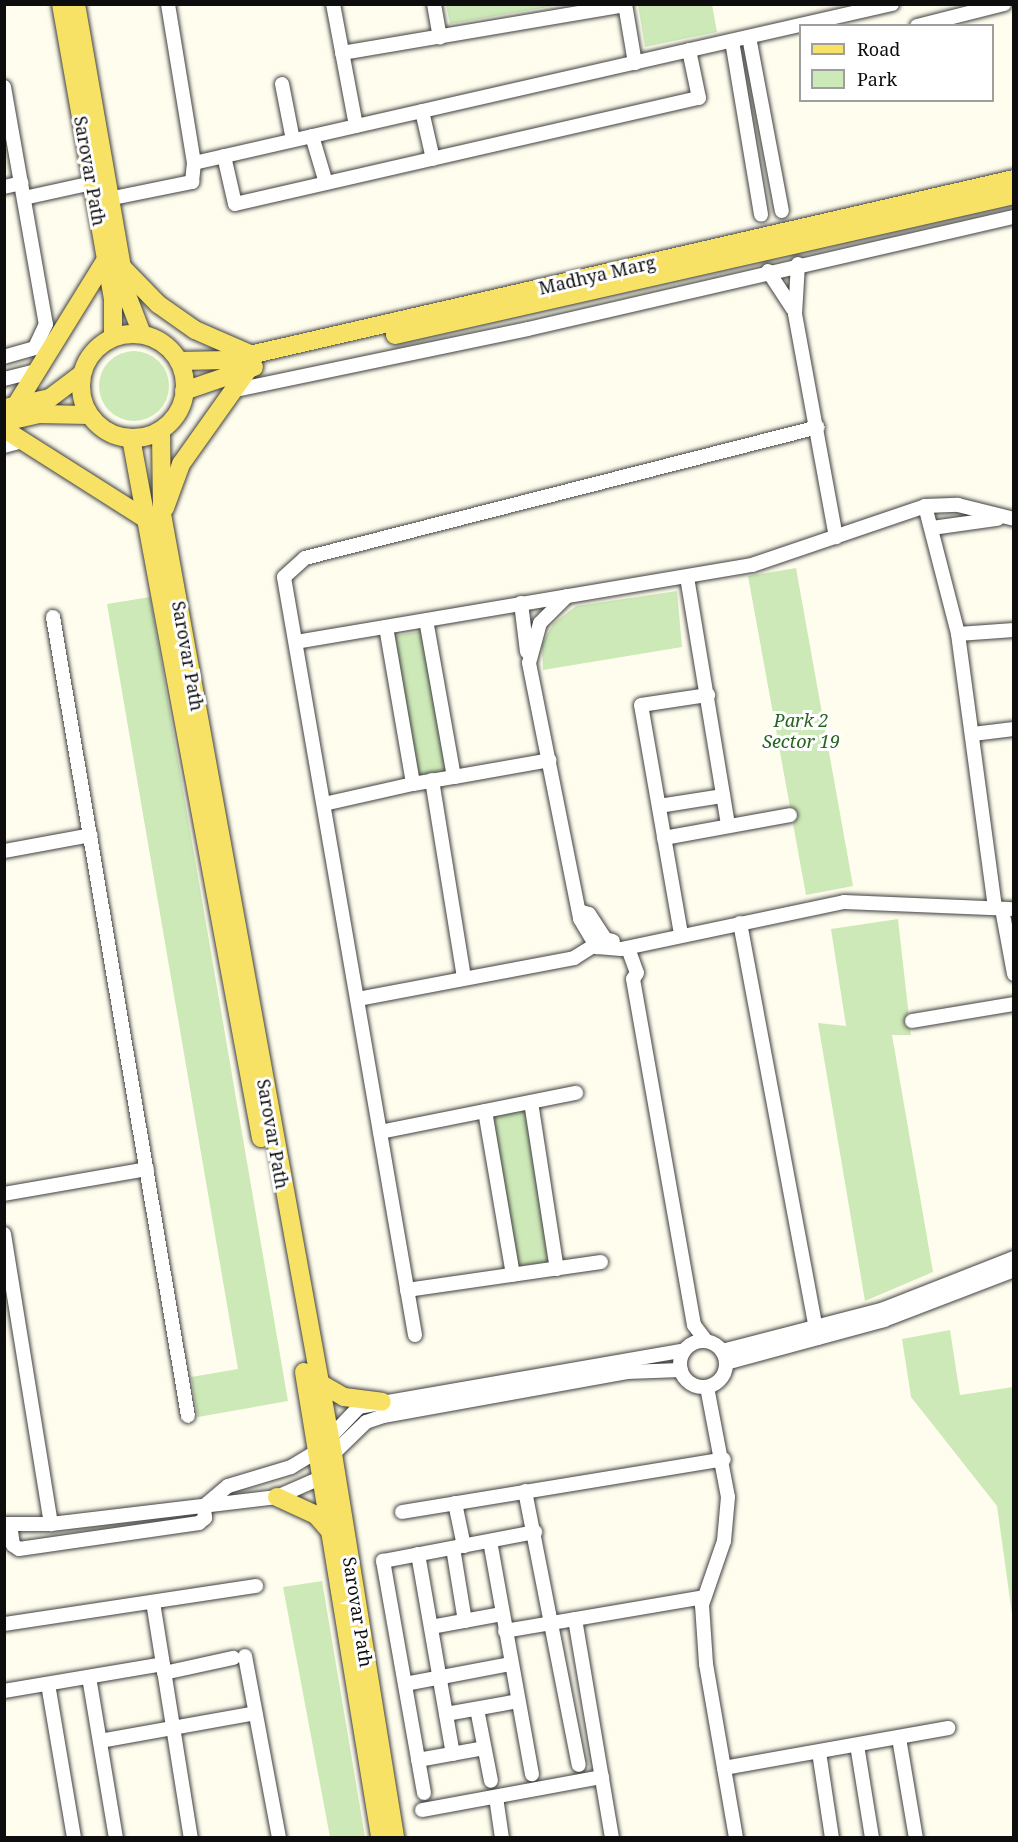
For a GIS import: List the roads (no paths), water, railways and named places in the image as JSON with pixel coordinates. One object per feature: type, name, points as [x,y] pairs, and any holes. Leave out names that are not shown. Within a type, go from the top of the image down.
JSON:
[{"type":"main road","name":"Sarovar Path","points":[[61,4],[92,183],[114,263],[142,334]]},
{"type":"main road","name":"Sarovar Path","points":[[76,4],[114,263],[113,337]]},
{"type":"main road","name":"Madhya Marg","points":[[184,390],[250,361],[1014,179]]},
{"type":"main road","name":"Madhya Marg","points":[[179,361],[250,361],[1014,195]]},
{"type":"main road","points":[[4,429],[155,518],[181,464],[250,361],[195,330],[158,304],[114,263],[10,406]]},
{"type":"main road","points":[[4,422],[38,414],[89,415],[113,435],[131,438],[161,430],[178,412],[184,390],[179,361],[165,344],[142,334],[113,337],[94,350],[81,375],[50,398],[10,406]]},
{"type":"main road","points":[[81,375],[89,415]]},
{"type":"main road","name":"Sarovar Path","points":[[161,430],[155,518],[395,1838]]},
{"type":"main road","name":"Sarovar Path","points":[[131,438],[155,518],[329,1434],[320,1478],[380,1838]]},
{"type":"main road","points":[[318,1382],[344,1397],[382,1401]]},
{"type":"main road","points":[[277,1497],[316,1515],[330,1532]]},
{"type":"street","points":[[118,197],[192,182],[194,164],[168,4]]},
{"type":"street","points":[[333,4],[356,126]]},
{"type":"street","points":[[434,4],[440,37]]},
{"type":"street","points":[[925,24],[1004,4]]},
{"type":"street","points":[[342,53],[625,5],[635,63]]},
{"type":"street","points":[[828,23],[883,5]]},
{"type":"street","points":[[194,164],[689,50],[799,28]]},
{"type":"street","points":[[749,37],[782,210]]},
{"type":"street","points":[[732,41],[761,215]]},
{"type":"street","points":[[224,156],[235,204],[433,159],[699,98],[689,50]]},
{"type":"street","points":[[282,84],[293,140]]},
{"type":"street","points":[[4,87],[9,137],[22,183],[46,324],[35,348],[4,357]]},
{"type":"street","points":[[422,111],[433,159]]},
{"type":"street","points":[[312,136],[326,183]]},
{"type":"street","points":[[4,187],[22,183]]},
{"type":"street","points":[[24,198],[92,183]]},
{"type":"street","points":[[231,391],[528,329],[798,264],[1014,217]]},
{"type":"street","points":[[798,264],[795,314],[818,427],[836,537]]},
{"type":"street","points":[[768,271],[795,314]]},
{"type":"street","points":[[4,379],[37,371]]},
{"type":"street","points":[[415,1335],[284,577],[305,558],[818,427]]},
{"type":"street","points":[[4,446],[23,441]]},
{"type":"street","points":[[296,642],[753,565],[925,506],[958,505],[999,518]]},
{"type":"street","points":[[925,506],[958,634],[1014,974]]},
{"type":"street","points":[[932,528],[999,518],[1014,519]]},
{"type":"street","points":[[687,577],[728,826]]},
{"type":"street","points":[[529,663],[540,623],[567,596]]},
{"type":"street","points":[[521,603],[529,663],[582,912],[580,919],[609,950],[844,902],[1004,908]]},
{"type":"street","points":[[53,617],[188,1416]]},
{"type":"street","points":[[426,620],[454,777]]},
{"type":"street","points":[[386,627],[413,784]]},
{"type":"street","points":[[958,634],[1014,630]]},
{"type":"street","points":[[681,934],[641,705],[708,695]]},
{"type":"street","points":[[973,734],[1014,729]]},
{"type":"street","points":[[324,804],[432,780],[550,760]]},
{"type":"street","points":[[432,780],[464,977]]},
{"type":"street","points":[[659,806],[723,796]]},
{"type":"street","points":[[664,838],[790,815]]},
{"type":"street","points":[[4,851],[91,836]]},
{"type":"street","points":[[740,923],[817,1333]]},
{"type":"street","points":[[358,999],[573,958],[601,943]]},
{"type":"street","points":[[628,947],[628,976],[633,979],[694,1325],[706,1341],[724,1357]]},
{"type":"street","points":[[912,1021],[1014,1004]]},
{"type":"street","points":[[380,1132],[576,1093]]},
{"type":"street","points":[[531,1102],[557,1269]]},
{"type":"street","points":[[485,1111],[513,1275]]},
{"type":"street","points":[[4,1194],[147,1169]]},
{"type":"street","points":[[4,1234],[51,1524]]},
{"type":"street","points":[[817,1333],[1014,1258]]},
{"type":"street","points":[[407,1290],[601,1262]]},
{"type":"street","points":[[724,1357],[817,1333],[884,1320],[1014,1270]]},
{"type":"street","points":[[690,1306],[687,1348],[681,1370],[690,1383],[708,1387],[721,1378],[724,1357]]},
{"type":"street","points":[[204,1506],[228,1486],[291,1467],[325,1453],[366,1422],[428,1401],[625,1366],[706,1341]]},
{"type":"street","points":[[625,1366],[681,1370]]},
{"type":"street","points":[[708,1387],[724,1459],[728,1497],[724,1540],[704,1597],[706,1664],[736,1838]]},
{"type":"street","points":[[329,1434],[359,1407],[382,1401],[428,1401]]},
{"type":"street","points":[[402,1512],[724,1459]]},
{"type":"street","points":[[204,1506],[204,1518],[199,1523],[19,1549],[13,1545],[7,1524],[51,1524],[277,1497],[320,1478]]},
{"type":"street","points":[[525,1491],[535,1532],[579,1766]]},
{"type":"street","points":[[455,1503],[465,1621]]},
{"type":"street","points":[[424,1793],[383,1561],[535,1532]]},
{"type":"street","points":[[490,1541],[532,1774]]},
{"type":"street","points":[[418,1554],[453,1754]]},
{"type":"street","points":[[4,1624],[256,1586]]},
{"type":"street","points":[[505,1631],[704,1597]]},
{"type":"street","points":[[153,1602],[191,1838]]},
{"type":"street","points":[[431,1628],[502,1614]]},
{"type":"street","points":[[575,1619],[612,1838]]},
{"type":"street","points":[[4,1691],[238,1657],[256,1713],[279,1838]]},
{"type":"street","points":[[405,1684],[511,1664]]},
{"type":"street","points":[[89,1677],[116,1838]]},
{"type":"street","points":[[48,1684],[74,1838]]},
{"type":"street","points":[[446,1714],[518,1701]]},
{"type":"street","points":[[477,1709],[491,1781]]},
{"type":"street","points":[[100,1741],[256,1713]]},
{"type":"street","points":[[724,1768],[948,1728]]},
{"type":"street","points":[[898,1738],[916,1838]]},
{"type":"street","points":[[856,1745],[872,1838]]},
{"type":"street","points":[[418,1760],[484,1748]]},
{"type":"street","points":[[819,1752],[832,1838]]},
{"type":"street","points":[[422,1810],[602,1777]]},
{"type":"street","points":[[496,1797],[502,1838]]},
{"type":"park label","name":"Park 2 Sector 19","points":[[801,731]]}]
